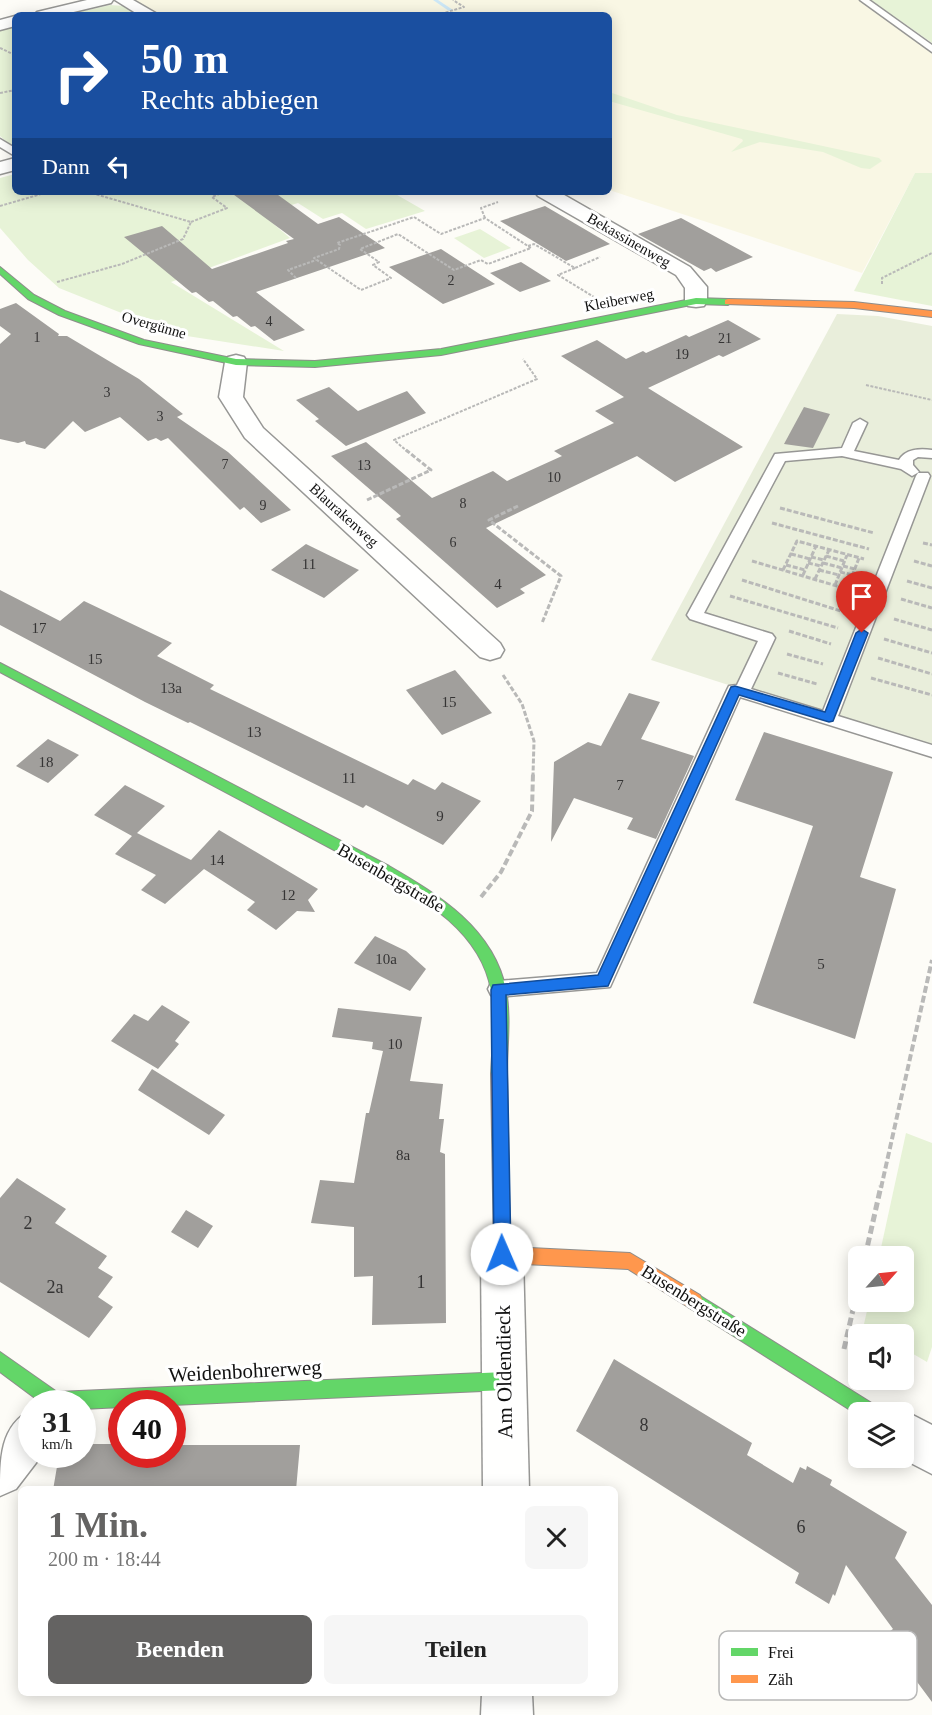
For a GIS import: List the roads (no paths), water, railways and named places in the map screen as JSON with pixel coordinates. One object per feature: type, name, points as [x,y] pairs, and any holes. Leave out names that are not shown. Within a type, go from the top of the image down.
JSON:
[{"type":"street","points":[[55,12],[106,0]]},
{"type":"street","points":[[122,0],[145,12]]},
{"type":"street","name":"Bekassinenweg","points":[[550,195],[683,271],[696,287],[696,301]]},
{"type":"street","name":"Overgünne","points":[[0,270],[25,292],[62,313],[142,342],[236,362],[315,364]]},
{"type":"street","name":"Kleiberweg","points":[[315,364],[441,352],[696,301],[854,305],[932,314]]},
{"type":"street","name":"Blaurakenweg","points":[[236,362],[231,397],[254,433],[490,650]]},
{"type":"street","name":"Busenbergstraße","points":[[0,667],[384,870],[429,896],[462,921],[484,951],[498,990],[502,1254],[630,1261],[854,1402]]},
{"type":"street","name":"Am Oldendieck","points":[[502,1254],[506,1486]]},
{"type":"street","points":[[0,1361],[26,1390]]},
{"type":"street","name":"Weidenbohrerweg","points":[[96,1409],[505,1381]]},
{"type":"street","points":[[914,1440],[932,1451]]},
{"type":"street","points":[[0,1473],[18,1449]]},
{"type":"street","points":[[507,1696],[507,1715]]},
{"type":"lane","points":[[864,0],[932,49]]},
{"type":"lane","points":[[846,453],[860,423]]},
{"type":"lane","points":[[906,466],[906,459],[913,454],[931,452]]},
{"type":"lane","points":[[742,692],[767,638],[695,615],[780,457],[846,453],[906,466],[913,472],[928,477],[898,540],[829,718]]},
{"type":"lane","points":[[498,990],[603,981],[735,690],[932,751]]},
{"type":"waterway","points":[[435,0],[451,10]]}]
